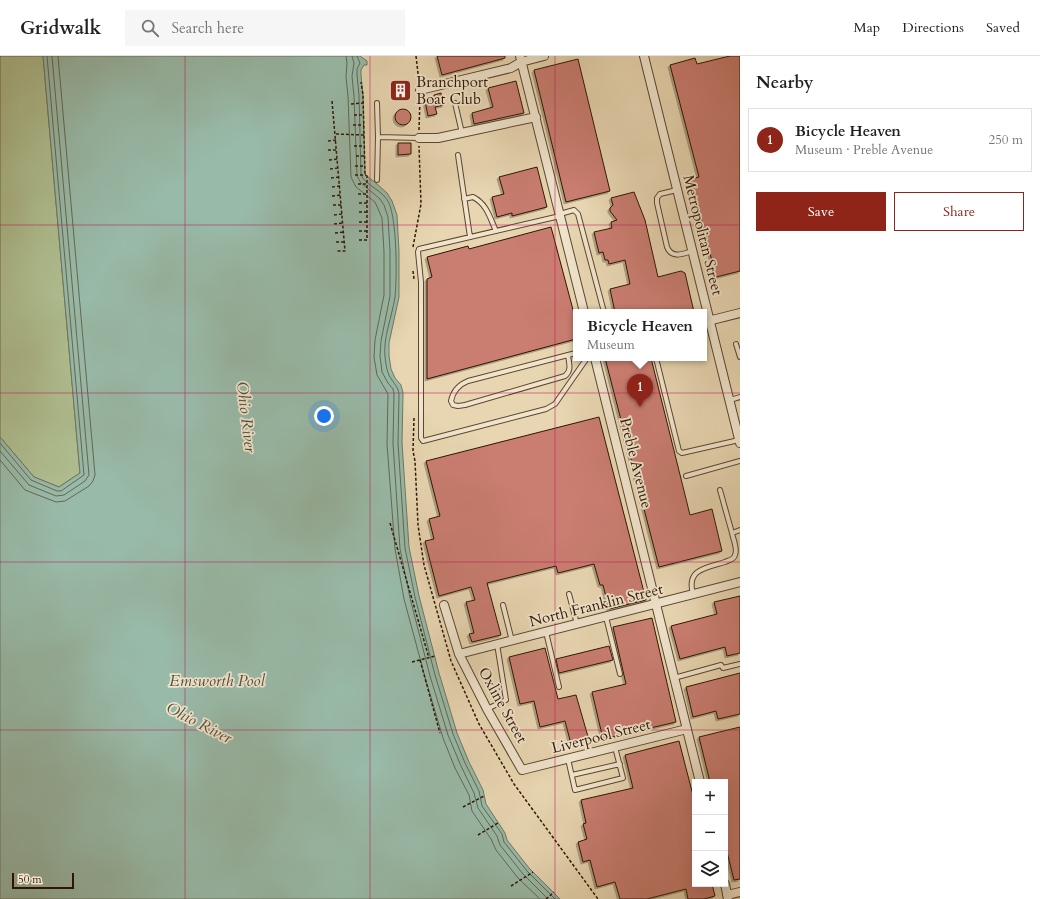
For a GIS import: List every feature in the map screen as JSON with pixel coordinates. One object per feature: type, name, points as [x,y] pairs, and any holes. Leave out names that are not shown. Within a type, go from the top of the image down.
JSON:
[{"type":"street","points":[[420,90],[511,68],[520,59],[544,56]]},
{"type":"street","name":"Metropolitan Street","points":[[644,56],[692,251],[704,309]]},
{"type":"street","points":[[520,59],[537,121],[583,309]]},
{"type":"street","points":[[419,138],[438,138],[462,132],[537,121]]},
{"type":"street","points":[[707,321],[740,312]]},
{"type":"street","name":"Metropolitan Street","points":[[707,321],[740,442]]},
{"type":"street","name":"Preble Avenue","points":[[596,361],[699,779]]},
{"type":"street","name":"North Franklin Street","points":[[459,654],[740,582]]},
{"type":"street","name":"Oxline Street","points":[[444,605],[459,654],[487,709],[522,770]]},
{"type":"street","name":"Liverpool Street","points":[[522,770],[687,729]]},
{"type":"street","points":[[726,887],[728,897],[740,892]]},
{"type":"lane","points":[[377,103],[377,180]]},
{"type":"lane","points":[[455,103],[462,132]]},
{"type":"lane","points":[[378,136],[419,138]]},
{"type":"lane","points":[[458,155],[470,237]]},
{"type":"lane","points":[[677,190],[660,194],[657,198],[667,247],[669,252],[673,255],[692,251]]},
{"type":"lane","points":[[464,199],[473,197],[480,200],[486,208],[496,231]]},
{"type":"lane","points":[[585,361],[555,404],[546,409],[424,441],[421,438],[421,282],[419,249],[560,215],[574,210],[578,214],[603,309]]},
{"type":"lane","points":[[736,344],[740,357]]},
{"type":"lane","points":[[568,355],[570,369],[565,376],[465,405],[453,405],[451,401],[452,395],[457,388],[468,381],[568,355],[573,354]]},
{"type":"lane","points":[[657,361],[679,451],[682,453],[740,442]]},
{"type":"lane","points":[[729,400],[740,398]]},
{"type":"lane","points":[[686,476],[740,461]]},
{"type":"lane","points":[[693,594],[691,580],[694,575],[709,567],[732,560],[735,556],[736,551],[732,533],[720,490]]},
{"type":"lane","points":[[732,533],[740,530]]},
{"type":"lane","points":[[569,594],[577,624]]},
{"type":"lane","points":[[503,605],[512,641]]},
{"type":"lane","points":[[606,617],[620,674]]},
{"type":"lane","points":[[546,632],[559,687]]},
{"type":"lane","points":[[487,709],[506,700],[500,655],[497,644]]},
{"type":"lane","points":[[674,678],[721,665],[723,668],[740,664]]},
{"type":"lane","points":[[568,759],[575,790],[623,778],[615,747]]},
{"type":"lane","points":[[572,775],[620,764]]},
{"type":"path","points":[[359,240],[367,240],[367,184],[361,82]]},
{"type":"path","points":[[332,101],[345,251],[336,251]]},
{"type":"path","points":[[351,104],[363,103]]},
{"type":"path","points":[[354,115],[364,115]]},
{"type":"path","points":[[353,125],[364,125]]},
{"type":"path","points":[[336,134],[365,135]]},
{"type":"path","points":[[328,141],[336,140]]},
{"type":"path","points":[[354,146],[365,146]]},
{"type":"path","points":[[328,150],[337,150]]},
{"type":"path","points":[[356,156],[365,156]]},
{"type":"path","points":[[329,160],[338,159]]},
{"type":"path","points":[[355,166],[365,166]]},
{"type":"path","points":[[330,169],[338,168]]},
{"type":"path","points":[[354,175],[366,175]]},
{"type":"path","points":[[331,178],[339,177]]},
{"type":"path","points":[[358,184],[367,184]]},
{"type":"path","points":[[332,187],[340,186]]},
{"type":"path","points":[[358,194],[367,194]]},
{"type":"path","points":[[332,196],[341,196]]},
{"type":"path","points":[[358,203],[367,203]]},
{"type":"path","points":[[333,205],[342,205]]},
{"type":"path","points":[[358,212],[367,212]]},
{"type":"path","points":[[334,215],[342,214]]},
{"type":"path","points":[[358,222],[367,222]]},
{"type":"path","points":[[334,224],[343,223]]},
{"type":"path","points":[[359,231],[367,231]]},
{"type":"path","points":[[335,233],[344,232]]},
{"type":"path","points":[[336,242],[344,242]]},
{"type":"path","points":[[390,523],[429,658]]},
{"type":"path","points":[[412,662],[435,656]]},
{"type":"path","points":[[420,660],[440,733]]},
{"type":"path","points":[[451,661],[480,724],[514,784],[598,899]]},
{"type":"path","points":[[463,807],[484,796]]},
{"type":"path","points":[[478,835],[498,822]]},
{"type":"path","points":[[511,886],[533,872]]},
{"type":"path","points":[[546,899],[554,892]]},
{"type":"shaded area","points":[[0,56],[43,56],[80,473],[59,487],[34,477],[0,437]]},
{"type":"water","name":"Emsworth Pool","points":[[43,56],[360,56],[367,61],[367,65],[364,65],[361,70],[365,174],[387,193],[392,201],[397,215],[399,297],[389,343],[389,356],[391,369],[395,378],[401,385],[403,393],[402,443],[409,547],[419,596],[439,673],[457,733],[483,790],[486,804],[505,833],[507,840],[529,868],[560,899],[0,899],[0,437],[34,477],[59,487],[80,473]]},
{"type":"building","points":[[437,56],[505,56],[505,58],[442,75]]},
{"type":"building","points":[[730,56],[740,56],[740,271],[716,277],[691,179],[699,177],[670,65],[695,58],[697,64]]},
{"type":"building","points":[[578,59],[610,191],[566,202],[534,70]]},
{"type":"building","points":[[516,81],[524,113],[474,124],[472,113],[493,107],[488,88]]},
{"type":"building","points":[[441,93],[444,105],[435,107],[437,114],[428,116],[425,101],[434,98],[434,95]]},
{"type":"building","points":[[400,109],[406,109],[411,114],[409,123],[406,125],[400,125],[395,120],[395,114]]},
{"type":"building","points":[[398,143],[411,143],[411,154],[398,155]]},
{"type":"building","points":[[537,167],[547,207],[512,216],[512,213],[497,217],[492,197],[504,194],[499,177]]},
{"type":"building","points":[[634,192],[645,220],[658,277],[681,271],[685,273],[693,309],[614,309],[610,289],[630,284],[625,260],[609,264],[608,260],[605,260],[603,252],[599,253],[594,232],[612,228],[611,222],[617,220],[610,211],[610,208],[613,205],[611,198]]},
{"type":"building","points":[[551,227],[573,310],[573,340],[427,379],[427,279],[432,277],[427,257],[468,246],[469,249]]},
{"type":"building","points":[[606,361],[652,361],[690,515],[712,509],[722,551],[659,567]]},
{"type":"building","points":[[599,417],[646,600],[609,609],[603,585],[600,585],[594,564],[558,573],[556,566],[487,583],[501,635],[472,642],[469,634],[474,633],[466,602],[475,600],[471,587],[439,596],[425,541],[434,539],[429,519],[440,516],[426,461]]},
{"type":"building","points":[[740,596],[740,653],[727,656],[725,647],[680,659],[671,626],[717,614],[714,602]]},
{"type":"building","points":[[652,618],[676,722],[603,739],[592,692],[626,684],[613,627]]},
{"type":"building","points":[[609,646],[613,660],[559,673],[556,659]]},
{"type":"building","points":[[545,648],[558,699],[576,695],[589,740],[571,744],[565,721],[540,727],[534,701],[520,704],[509,657]]},
{"type":"building","points":[[740,673],[740,714],[718,719],[716,711],[693,717],[686,687]]},
{"type":"building","points":[[740,727],[740,879],[734,880],[728,856],[728,779],[709,779],[699,737]]},
{"type":"building","points":[[679,741],[692,791],[692,887],[713,887],[715,896],[704,899],[688,899],[686,889],[647,899],[620,899],[615,882],[597,887],[590,860],[583,862],[578,842],[587,839],[583,824],[586,823],[581,800],[633,788],[625,755]]},
{"type":"place","name":"Branchport Boat Club","points":[[401,91]]},
{"type":"place","name":"Bicycle Heaven","points":[[640,407]]},
{"type":"water label","name":"Ohio River","points":[[246,417]]},
{"type":"water label","name":"Ohio River","points":[[199,723]]}]
